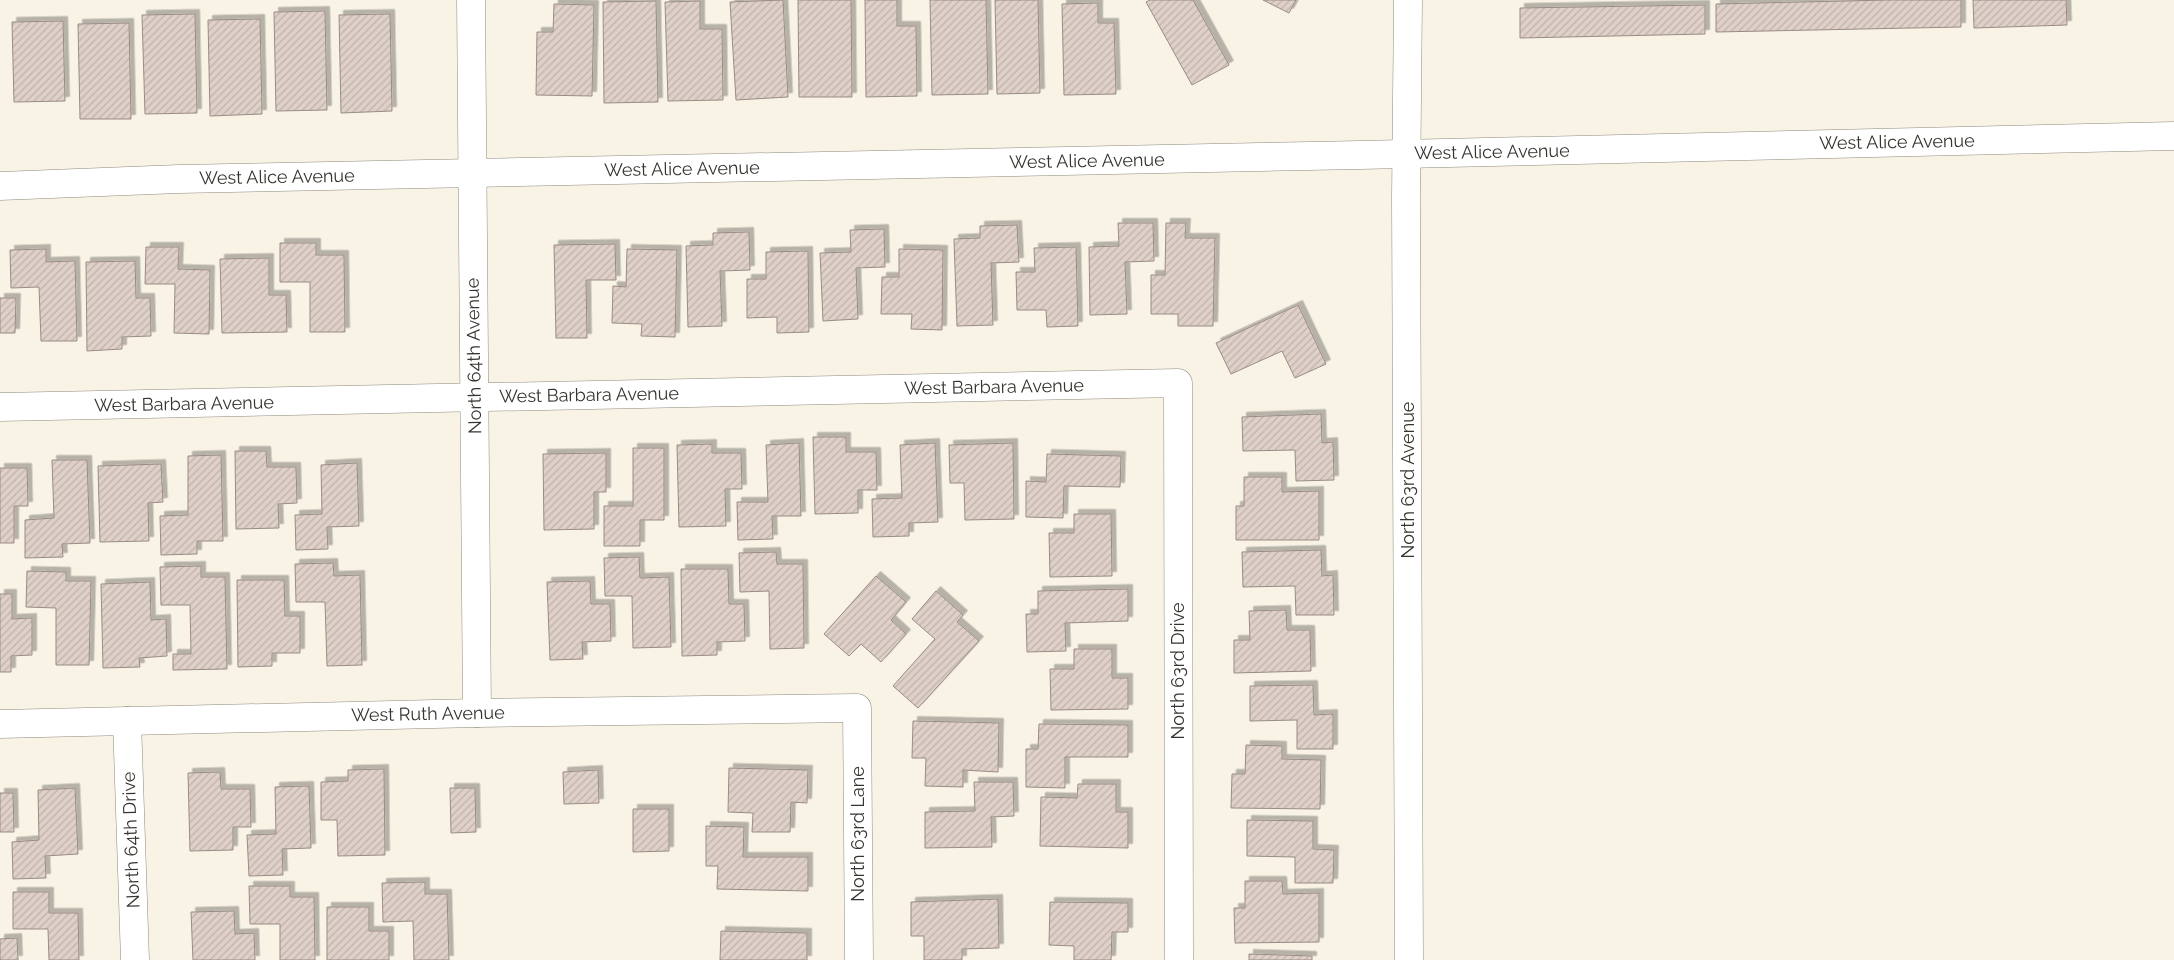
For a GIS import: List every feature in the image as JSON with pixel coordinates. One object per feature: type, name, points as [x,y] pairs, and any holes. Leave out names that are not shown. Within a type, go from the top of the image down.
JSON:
[{"type":"street","name":"North 64th Avenue","points":[[471,0],[477,713]]},
{"type":"street","name":"North 63rd Avenue","points":[[1408,0],[1406,154],[1409,960]]},
{"type":"street","name":"West Alice Avenue","points":[[0,186],[189,178],[472,174],[2174,136]]},
{"type":"street","name":"West Barbara Avenue","points":[[0,408],[1178,383]]},
{"type":"street","name":"North 63rd Drive","points":[[1178,383],[1179,960]]},
{"type":"street","name":"West Ruth Avenue","points":[[0,724],[477,713],[857,708]]},
{"type":"street","name":"North 63rd Lane","points":[[857,708],[859,960]]},
{"type":"street","name":"North 64th Drive","points":[[128,721],[135,960]]},
{"type":"building","points":[[783,0],[788,97],[736,100],[730,2]]},
{"type":"building","points":[[798,0],[851,0],[852,97],[799,97]]},
{"type":"building","points":[[865,0],[897,0],[897,26],[916,26],[917,96],[866,97]]},
{"type":"building","points":[[930,0],[986,0],[988,94],[932,95]]},
{"type":"building","points":[[995,0],[1038,0],[1040,93],[997,94]]},
{"type":"building","points":[[1150,0],[1193,0],[1229,65],[1192,85],[1146,2]]},
{"type":"building","points":[[1263,0],[1296,0],[1289,13]]},
{"type":"building","points":[[1961,0],[1961,27],[1716,32],[1716,4]]},
{"type":"building","points":[[1973,0],[2066,0],[2067,25],[1974,28]]},
{"type":"building","points":[[656,1],[658,102],[604,103],[603,2]]},
{"type":"building","points":[[700,1],[700,29],[722,29],[723,100],[668,101],[665,2]]},
{"type":"building","points":[[1098,3],[1098,23],[1114,23],[1116,94],[1064,95],[1062,4]]},
{"type":"building","points":[[554,4],[594,5],[592,96],[536,95],[537,32],[553,32]]},
{"type":"building","points":[[1705,5],[1705,34],[1520,38],[1520,8]]},
{"type":"building","points":[[325,11],[327,110],[276,111],[274,12]]},
{"type":"building","points":[[195,14],[197,113],[145,114],[142,15]]},
{"type":"building","points":[[390,14],[392,111],[341,113],[339,15]]},
{"type":"building","points":[[260,19],[262,114],[210,116],[208,20]]},
{"type":"building","points":[[63,21],[65,101],[14,102],[12,22]]},
{"type":"building","points":[[129,23],[131,119],[80,119],[78,24]]},
{"type":"building","points":[[1118,223],[1153,223],[1154,261],[1125,262],[1127,314],[1090,315],[1089,247],[1119,246]]},
{"type":"building","points":[[1166,223],[1186,223],[1185,238],[1215,238],[1213,326],[1178,326],[1178,314],[1151,314],[1151,275],[1165,275]]},
{"type":"building","points":[[1017,225],[1019,262],[991,263],[993,325],[957,326],[954,239],[980,238],[980,226]]},
{"type":"building","points":[[884,229],[885,267],[856,268],[858,319],[823,321],[820,253],[851,252],[850,230]]},
{"type":"building","points":[[749,232],[750,270],[720,271],[722,326],[688,327],[686,246],[713,245],[713,233]]},
{"type":"building","points":[[280,243],[316,243],[316,255],[344,255],[345,332],[310,332],[310,282],[280,282]]},
{"type":"building","points":[[615,244],[616,280],[586,280],[587,338],[556,338],[554,245]]},
{"type":"building","points":[[146,247],[179,247],[178,269],[210,270],[209,334],[174,333],[175,284],[145,284]]},
{"type":"building","points":[[1076,247],[1078,326],[1047,327],[1046,310],[1017,310],[1016,272],[1035,272],[1034,248]]},
{"type":"building","points":[[46,249],[46,262],[75,261],[77,341],[41,341],[39,287],[11,288],[10,250]]},
{"type":"building","points":[[627,249],[677,250],[675,337],[641,336],[642,324],[612,323],[613,286],[626,287]]},
{"type":"building","points":[[899,249],[943,250],[942,330],[911,329],[912,314],[881,314],[882,277],[899,277]]},
{"type":"building","points":[[808,251],[809,332],[777,333],[777,317],[747,318],[747,279],[766,279],[766,252]]},
{"type":"building","points":[[269,258],[269,295],[286,295],[287,332],[222,333],[220,259]]},
{"type":"building","points":[[135,261],[136,298],[150,298],[151,336],[122,337],[122,349],[87,351],[86,262]]},
{"type":"building","points":[[0,298],[16,298],[15,333],[0,333]]},
{"type":"building","points":[[1298,305],[1326,364],[1295,378],[1282,351],[1231,374],[1216,343]]},
{"type":"building","points":[[1321,414],[1322,443],[1333,442],[1334,480],[1296,481],[1295,450],[1243,451],[1242,417]]},
{"type":"building","points":[[813,437],[846,437],[846,452],[876,452],[877,490],[858,490],[858,513],[815,514]]},
{"type":"building","points":[[799,443],[801,516],[772,516],[773,539],[738,540],[737,502],[768,502],[766,445]]},
{"type":"building","points":[[935,443],[938,522],[909,523],[909,536],[873,537],[872,499],[902,498],[900,445]]},
{"type":"building","points":[[1013,443],[1014,519],[965,520],[964,483],[950,483],[949,445]]},
{"type":"building","points":[[712,444],[712,453],[741,453],[742,489],[725,489],[726,526],[679,527],[677,445]]},
{"type":"building","points":[[633,448],[664,448],[664,520],[640,520],[640,546],[604,546],[604,506],[633,506]]},
{"type":"building","points":[[235,451],[266,451],[267,467],[296,467],[297,503],[278,504],[279,528],[236,529]]},
{"type":"building","points":[[606,453],[606,492],[594,492],[594,529],[544,530],[543,454]]},
{"type":"building","points":[[1047,454],[1121,456],[1120,487],[1064,486],[1063,518],[1026,517],[1026,481],[1046,482]]},
{"type":"building","points":[[221,455],[223,541],[197,541],[197,554],[161,555],[160,516],[188,515],[188,456]]},
{"type":"building","points":[[52,460],[87,460],[90,543],[62,544],[63,557],[25,558],[25,520],[54,518]]},
{"type":"building","points":[[357,463],[359,526],[327,527],[328,549],[296,550],[295,515],[322,514],[321,465]]},
{"type":"building","points":[[161,464],[163,502],[148,503],[149,541],[100,542],[98,466]]},
{"type":"building","points":[[0,468],[27,468],[28,506],[14,506],[14,543],[0,543]]},
{"type":"building","points":[[1244,477],[1282,477],[1282,492],[1319,491],[1319,540],[1236,540],[1236,506],[1244,506]]},
{"type":"building","points":[[1074,514],[1111,514],[1112,576],[1050,577],[1049,533],[1074,533]]},
{"type":"building","points":[[1321,550],[1322,576],[1333,575],[1334,615],[1296,615],[1295,586],[1243,587],[1242,552]]},
{"type":"building","points":[[776,552],[777,564],[803,564],[804,648],[770,649],[769,591],[740,592],[739,553]]},
{"type":"building","points":[[639,557],[640,578],[669,577],[671,647],[633,648],[632,596],[605,596],[604,558]]},
{"type":"building","points":[[333,563],[334,576],[360,575],[362,665],[327,666],[325,602],[296,602],[295,564]]},
{"type":"building","points":[[201,566],[201,577],[225,577],[227,669],[173,670],[173,654],[191,654],[190,605],[161,605],[160,567]]},
{"type":"building","points":[[681,569],[728,569],[729,604],[744,604],[745,641],[717,642],[717,655],[682,656]]},
{"type":"building","points":[[27,571],[66,572],[66,581],[91,581],[89,665],[56,665],[56,608],[26,607]]},
{"type":"building","points":[[876,576],[906,602],[891,620],[906,634],[881,662],[861,644],[849,656],[824,634]]},
{"type":"building","points":[[237,580],[284,580],[285,616],[300,616],[300,653],[272,653],[272,666],[238,667]]},
{"type":"building","points":[[590,581],[591,604],[610,604],[611,641],[582,642],[583,659],[550,660],[547,582]]},
{"type":"building","points":[[150,582],[151,620],[166,619],[167,656],[139,658],[140,667],[103,668],[101,584]]},
{"type":"building","points":[[1128,589],[1128,621],[1065,623],[1066,651],[1027,652],[1026,614],[1038,614],[1038,591]]},
{"type":"building","points":[[936,591],[963,615],[957,622],[979,641],[918,708],[893,686],[935,639],[912,619]]},
{"type":"building","points":[[0,594],[12,594],[12,619],[32,618],[32,655],[11,656],[11,672],[0,672]]},
{"type":"building","points":[[1286,610],[1287,630],[1310,630],[1311,671],[1234,673],[1234,640],[1250,640],[1249,611]]},
{"type":"building","points":[[1074,649],[1112,649],[1112,678],[1128,678],[1128,709],[1051,710],[1050,669],[1074,669]]},
{"type":"building","points":[[1313,685],[1314,715],[1333,714],[1333,749],[1297,749],[1297,720],[1250,721],[1250,686]]},
{"type":"building","points":[[913,721],[999,723],[998,772],[963,770],[963,787],[925,786],[926,758],[912,758]]},
{"type":"building","points":[[1039,724],[1128,725],[1128,757],[1065,757],[1065,788],[1026,787],[1026,749],[1038,749]]},
{"type":"building","points":[[1246,745],[1282,746],[1282,759],[1321,760],[1320,809],[1231,808],[1232,774],[1245,774]]},
{"type":"building","points":[[729,768],[808,770],[807,803],[791,802],[790,832],[752,832],[753,813],[728,812]]},
{"type":"building","points":[[384,769],[385,855],[338,856],[337,820],[321,820],[321,782],[348,781],[348,770]]},
{"type":"building","points":[[598,770],[599,803],[564,804],[563,772]]},
{"type":"building","points":[[220,772],[221,789],[250,789],[251,827],[233,827],[233,850],[190,851],[188,773]]},
{"type":"building","points":[[974,782],[1013,782],[1014,816],[991,817],[992,847],[925,848],[925,812],[975,811]]},
{"type":"building","points":[[1078,784],[1116,784],[1116,812],[1128,812],[1128,848],[1040,846],[1041,797],[1077,798]]},
{"type":"building","points":[[309,786],[311,848],[282,849],[283,875],[249,876],[247,835],[276,834],[275,787]]},
{"type":"building","points":[[75,788],[78,854],[45,856],[46,878],[13,879],[12,842],[39,840],[38,790]]},
{"type":"building","points":[[450,788],[475,788],[476,832],[451,833]]},
{"type":"building","points":[[0,793],[13,793],[14,832],[0,832]]},
{"type":"building","points":[[633,809],[669,809],[669,851],[633,852]]},
{"type":"building","points":[[1247,820],[1313,821],[1313,849],[1334,850],[1333,883],[1295,883],[1295,857],[1247,856]]},
{"type":"building","points":[[706,826],[744,827],[743,857],[808,857],[808,891],[717,889],[718,866],[706,866]]},
{"type":"building","points":[[1245,881],[1282,881],[1283,894],[1319,893],[1319,942],[1235,943],[1234,908],[1245,908]]},
{"type":"building","points":[[425,882],[425,894],[447,894],[449,960],[414,960],[413,921],[383,922],[382,883]]},
{"type":"building","points":[[249,886],[290,886],[290,897],[314,897],[315,960],[280,960],[280,924],[250,924]]},
{"type":"building","points":[[13,892],[49,892],[49,913],[78,913],[79,960],[49,960],[48,929],[13,929]]},
{"type":"building","points":[[998,899],[999,948],[962,949],[962,960],[924,960],[924,936],[911,936],[911,902]]},
{"type":"building","points":[[1050,902],[1128,903],[1128,932],[1112,932],[1111,960],[1074,960],[1074,946],[1049,945]]},
{"type":"building","points":[[327,907],[369,907],[369,931],[389,931],[389,960],[327,960]]},
{"type":"building","points":[[234,911],[235,934],[254,933],[255,960],[193,960],[191,912]]},
{"type":"building","points":[[721,931],[807,933],[807,960],[720,960]]},
{"type":"building","points":[[17,938],[18,960],[0,960],[0,939]]},
{"type":"building","points":[[1249,954],[1312,956],[1312,960],[1249,960]]}]
